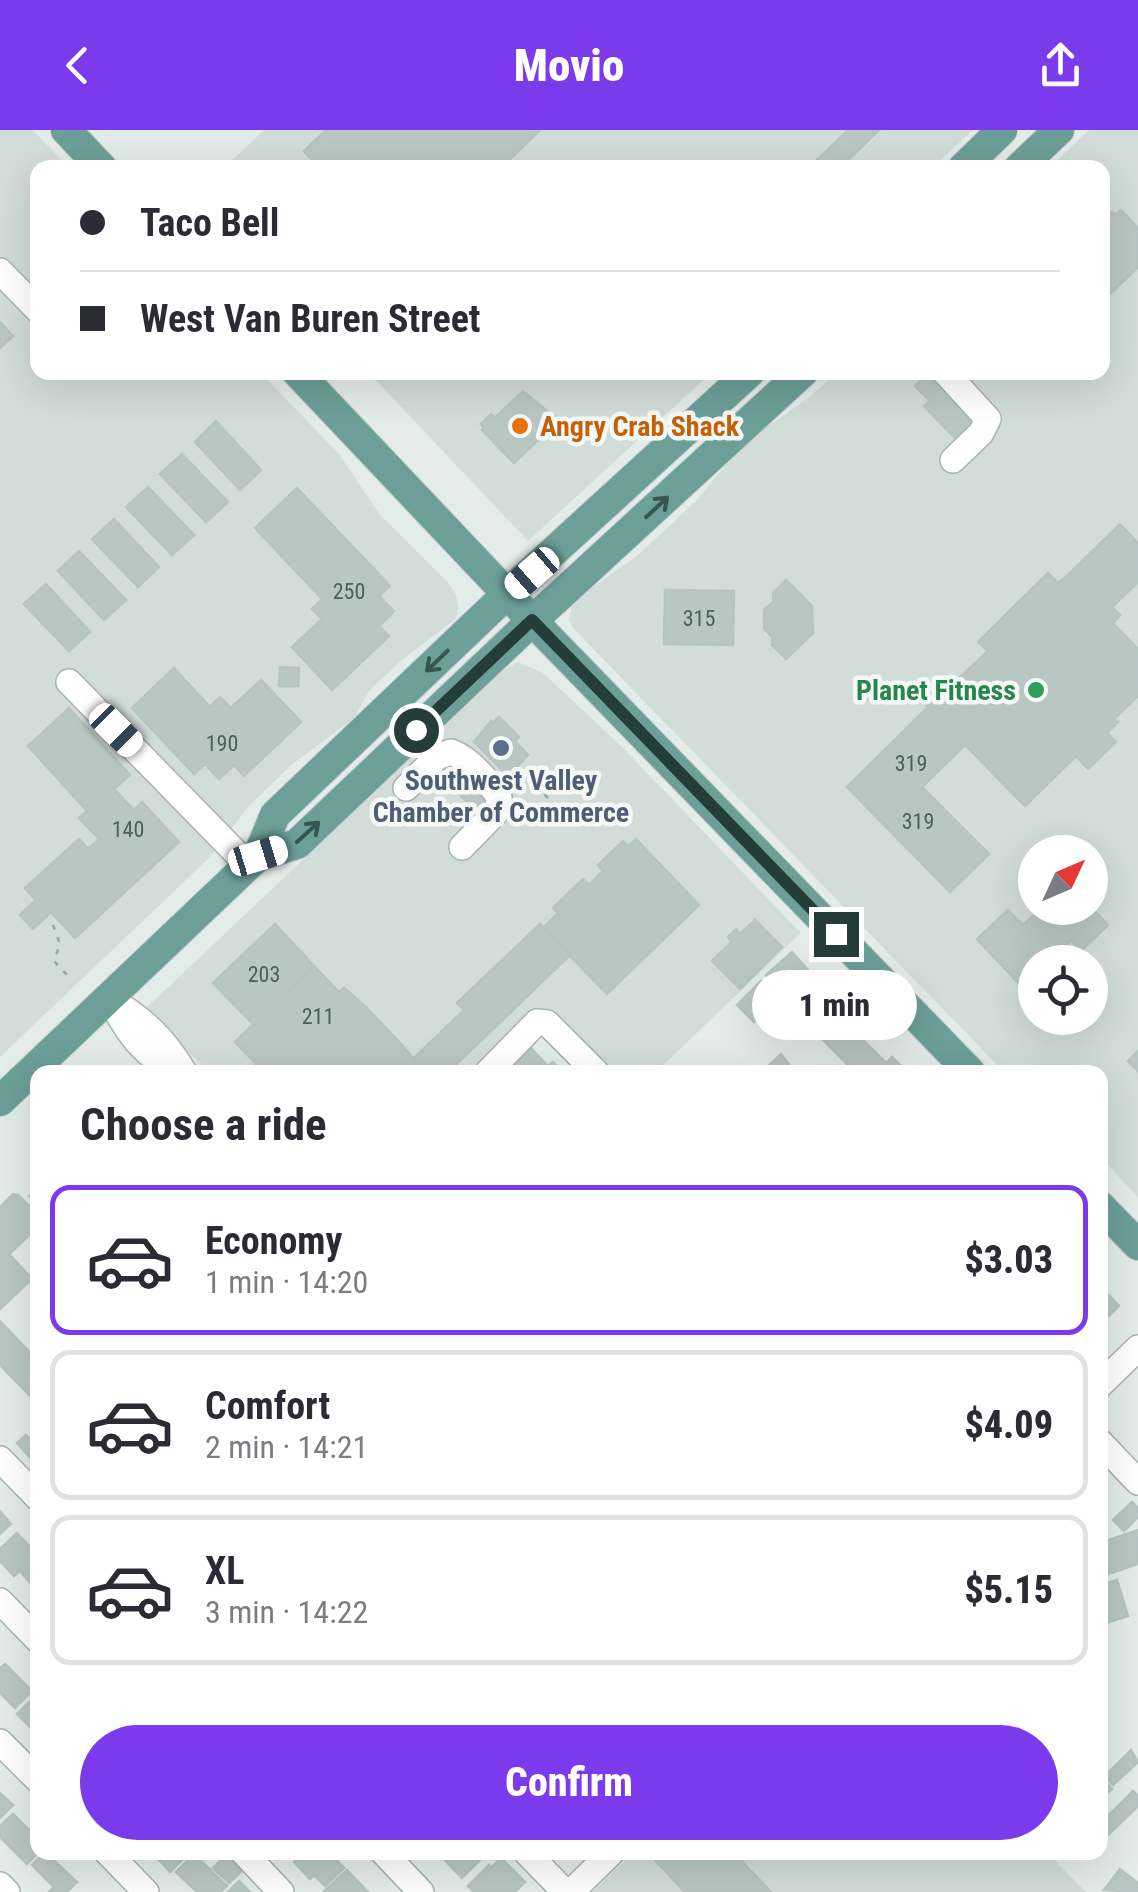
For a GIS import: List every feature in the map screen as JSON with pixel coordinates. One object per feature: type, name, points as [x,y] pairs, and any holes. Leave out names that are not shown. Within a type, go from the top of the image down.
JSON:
[{"type":"main road","points":[[66,130],[94,160]]},
{"type":"main road","points":[[971,160],[1002,130]]},
{"type":"main road","points":[[1027,160],[1059,130]]},
{"type":"main road","points":[[305,380],[963,1065]]},
{"type":"main road","points":[[38,1065],[253,860],[275,815],[742,380]]},
{"type":"main road","points":[[253,860],[297,844],[532,620],[795,380]]},
{"type":"main road","points":[[0,1101],[30,1072]]},
{"type":"main road","points":[[1108,1214],[1138,1245]]},
{"type":"street","points":[[0,271],[30,302]]},
{"type":"street","points":[[952,380],[988,419],[981,433],[953,460]]},
{"type":"street","points":[[68,682],[253,860]]},
{"type":"street","points":[[406,788],[438,757],[452,752],[490,785],[499,797],[498,810],[462,847]]},
{"type":"street","points":[[108,998],[142,1018],[169,1046],[178,1065]]},
{"type":"street","points":[[495,1065],[536,1022],[547,1022],[589,1065]]},
{"type":"street","points":[[1108,1377],[1138,1348]]},
{"type":"street","points":[[1108,1456],[1138,1482]]},
{"type":"street","points":[[0,1459],[30,1490]]},
{"type":"street","points":[[1108,1459],[1138,1500]]},
{"type":"street","points":[[0,1601],[30,1632]]},
{"type":"street","points":[[0,1742],[30,1772]]},
{"type":"street","points":[[116,1860],[146,1892]]},
{"type":"street","points":[[251,1860],[281,1892]]},
{"type":"street","points":[[391,1860],[421,1892]]},
{"type":"street","points":[[534,1860],[568,1892],[603,1860]]},
{"type":"street","points":[[0,1885],[7,1892]]},
{"type":"path","points":[[517,767],[554,804]]},
{"type":"path","points":[[54,925],[60,944],[54,961],[69,976]]},
{"type":"shaded area","points":[[0,130],[33,130],[61,160],[30,160],[30,380],[268,380],[339,454],[380,515],[449,584],[458,606],[456,618],[369,691],[354,718],[290,766],[248,807],[209,858],[0,1057]]},
{"type":"shaded area","points":[[264,130],[973,130],[941,160],[232,160]]},
{"type":"shaded area","points":[[1089,130],[1138,130],[1138,1197],[1108,1165],[1108,1065],[997,1065],[573,628],[569,619],[576,599],[637,556],[697,500],[754,436],[828,380],[1110,380],[1110,160],[1057,160]]},
{"type":"shaded area","points":[[376,380],[703,380],[528,541]]},
{"type":"shaded area","points":[[518,662],[543,673],[621,746],[801,933],[663,1065],[595,1065],[542,1013],[487,1065],[202,1065],[145,1009],[504,670]]},
{"type":"shaded area","points":[[626,1860],[1054,1860],[1086,1892],[592,1892]]},
{"type":"building","points":[[326,130],[540,130],[509,160],[312,160],[304,151]]},
{"type":"building","points":[[848,130],[879,130],[848,160],[817,160]]},
{"type":"building","points":[[1121,210],[1138,228],[1138,267],[1110,294],[1110,214],[1116,215]]},
{"type":"building","points":[[0,322],[13,336],[0,348]]},
{"type":"building","points":[[921,380],[938,380],[923,394],[915,386]]},
{"type":"building","points":[[937,380],[945,380],[980,417],[956,439],[924,406],[930,401],[923,394]]},
{"type":"building","name":"Angry Crab Shack","points":[[523,391],[547,411],[544,413],[550,419],[554,415],[562,423],[553,431],[551,428],[514,463],[482,430],[481,424],[491,414],[495,418]]},
{"type":"building","points":[[216,421],[261,470],[240,490],[195,442]]},
{"type":"building","points":[[182,454],[228,502],[206,522],[160,474]]},
{"type":"building","points":[[148,487],[194,535],[172,555],[126,507]]},
{"type":"building","points":[[297,488],[390,586],[379,596],[394,611],[379,626],[389,636],[332,690],[292,647],[322,619],[312,609],[322,599],[255,528]]},
{"type":"building","points":[[114,519],[159,567],[138,587],[92,539]]},
{"type":"building","points":[[1120,524],[1138,543],[1138,582],[1112,607],[1120,615],[1113,623],[1067,576]]},
{"type":"building","points":[[79,551],[126,600],[104,620],[58,571]]},
{"type":"building","name":"Planet Fitness","points":[[1048,573],[1058,583],[1067,576],[1138,649],[1138,696],[1114,719],[1118,722],[1107,733],[1116,742],[1088,769],[1076,756],[1025,806],[923,702],[947,678],[953,684],[988,651],[978,642]]},
{"type":"building","points":[[786,580],[812,606],[813,633],[786,659],[772,645],[772,637],[764,628],[764,610]]},
{"type":"building","points":[[46,584],[90,632],[69,651],[24,604]]},
{"type":"building","points":[[665,590],[734,591],[733,645],[664,644]]},
{"type":"building","points":[[280,667],[299,668],[298,686],[279,686]]},
{"type":"building","points":[[174,668],[210,707],[220,697],[231,708],[261,680],[301,722],[244,776],[234,765],[219,779],[205,764],[194,774],[132,708]]},
{"type":"building","points":[[928,707],[965,745],[922,787],[989,854],[950,892],[847,787]]},
{"type":"building","points":[[69,708],[130,775],[114,789],[134,810],[142,802],[179,842],[75,938],[51,912],[33,929],[20,915],[36,900],[25,888],[79,839],[88,849],[99,839],[79,818],[87,811],[28,746]]},
{"type":"building","name":"Southwest Valley Chamber of Commerce","points":[[499,717],[519,737],[515,741],[528,755],[508,776],[474,742]]},
{"type":"building","points":[[454,759],[493,799],[478,814],[439,773]]},
{"type":"building","points":[[636,839],[699,905],[607,994],[543,928],[558,913],[553,908],[583,879],[589,885],[603,871],[598,865],[623,841],[628,846]]},
{"type":"building","points":[[1008,910],[1018,925],[1108,925],[1087,945],[1071,941],[1067,945],[1018,945],[1018,983],[977,939]]},
{"type":"building","points":[[755,920],[782,947],[740,989],[712,961],[732,942],[728,937],[736,929],[740,934]]},
{"type":"building","points":[[275,924],[314,966],[253,1024],[213,983]]},
{"type":"building","points":[[540,924],[570,955],[488,1034],[457,1003]]},
{"type":"building","points":[[792,952],[808,970],[783,993],[766,975]]},
{"type":"building","points":[[314,966],[339,992],[344,988],[366,1007],[418,1064],[257,1065],[235,1042]]},
{"type":"building","points":[[761,981],[778,998],[754,1022],[737,1005]]},
{"type":"building","points":[[464,1010],[488,1034],[455,1065],[417,1065],[413,1059]]},
{"type":"building","points":[[848,1012],[856,1019],[849,1026],[886,1063],[892,1057],[900,1065],[848,1065],[821,1038]]},
{"type":"building","points":[[530,1047],[547,1065],[510,1065]]},
{"type":"building","points":[[1138,1051],[1138,1071],[1128,1061]]},
{"type":"building","points":[[781,1054],[789,1064],[788,1065],[769,1065]]},
{"type":"building","points":[[13,1194],[29,1206],[30,1234],[9,1254],[30,1281],[0,1309],[0,1207]]},
{"type":"building","points":[[1108,1294],[1119,1306],[1108,1316]]},
{"type":"building","points":[[0,1321],[30,1353],[30,1396],[0,1365]]},
{"type":"building","points":[[26,1435],[30,1439],[30,1457],[17,1443]]},
{"type":"building","points":[[1132,1502],[1138,1508],[1138,1517],[1124,1531],[1113,1520]]},
{"type":"building","points":[[0,1511],[11,1524],[0,1534]]},
{"type":"building","points":[[1138,1530],[1138,1564],[1108,1574],[1108,1540]]},
{"type":"building","points":[[17,1533],[30,1547],[30,1583],[20,1571],[14,1576],[0,1561],[0,1549]]},
{"type":"building","points":[[1117,1580],[1128,1616],[1108,1622],[1108,1583]]},
{"type":"building","points":[[5,1664],[30,1689],[15,1708],[0,1693],[0,1668]]},
{"type":"building","points":[[30,1701],[30,1727],[17,1714]]},
{"type":"building","points":[[1131,1750],[1138,1762],[1113,1785],[1108,1773]]},
{"type":"building","points":[[1133,1791],[1138,1796],[1138,1806],[1108,1835],[1108,1816]]},
{"type":"building","points":[[0,1793],[13,1805],[0,1818]]},
{"type":"building","points":[[13,1814],[30,1831],[31,1860],[27,1864],[0,1837],[0,1826]]},
{"type":"building","points":[[37,1860],[54,1860],[77,1882],[67,1892],[49,1892],[54,1887],[32,1865]]},
{"type":"building","points":[[159,1860],[182,1860],[170,1872]]},
{"type":"building","points":[[188,1860],[200,1860],[227,1886],[220,1892],[197,1892],[176,1872]]},
{"type":"building","points":[[221,1860],[237,1860],[245,1868],[229,1883],[213,1868]]},
{"type":"building","points":[[336,1860],[344,1868],[325,1886],[314,1875],[310,1879],[294,1862]]},
{"type":"building","points":[[445,1860],[480,1860],[462,1878]]},
{"type":"building","points":[[503,1860],[525,1882],[515,1892],[474,1892],[468,1886],[489,1865],[491,1868]]},
{"type":"building","points":[[741,1860],[771,1892],[685,1892],[656,1861]]},
{"type":"building","points":[[1120,1869],[1138,1883],[1138,1892],[1104,1890]]},
{"type":"building","points":[[347,1870],[368,1892],[324,1892],[324,1891]]},
{"type":"building","points":[[239,1881],[250,1892],[228,1892]]},
{"type":"place","name":"Angry Crab Shack","points":[[520,426]]},
{"type":"place","name":"Planet Fitness","points":[[1036,690]]},
{"type":"place","name":"Southwest Valley Chamber of Commerce","points":[[501,748]]},
{"type":"route","points":[[416,730],[532,620],[836,934]]}]
